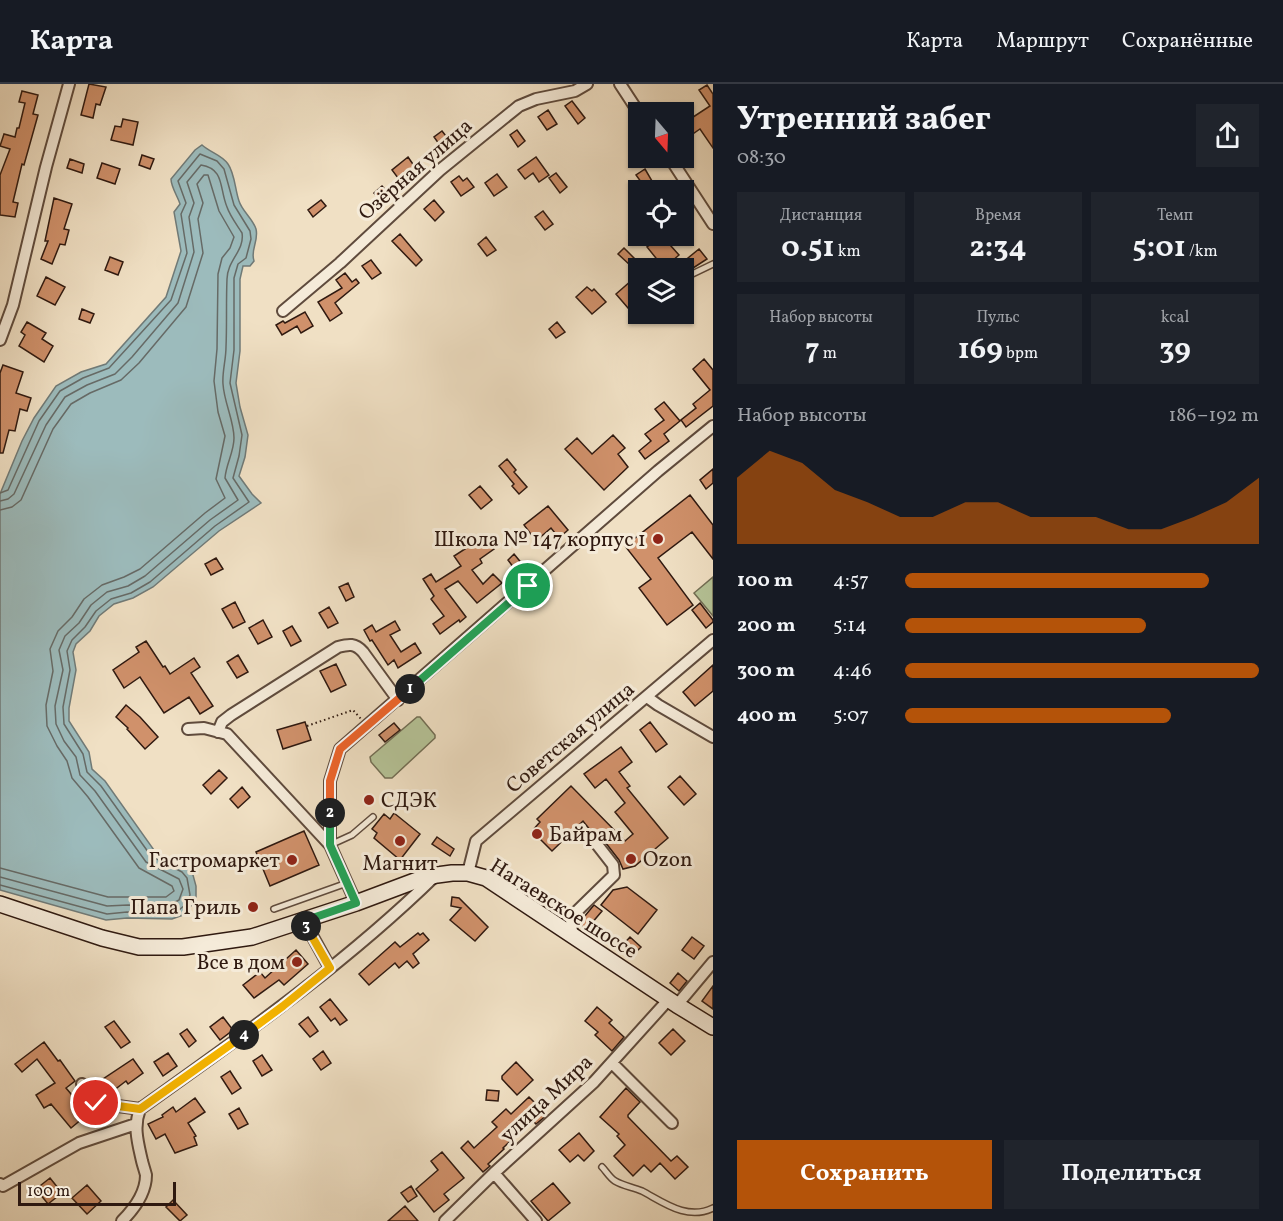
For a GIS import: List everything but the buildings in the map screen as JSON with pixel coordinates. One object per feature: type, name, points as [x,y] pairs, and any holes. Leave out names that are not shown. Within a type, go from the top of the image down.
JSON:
[{"type":"street","points":[[0,340],[13,305],[46,167],[69,84]]},
{"type":"street","name":"Озёрная улица","points":[[283,311],[340,263],[440,170],[519,106],[536,99],[575,91],[587,84]]},
{"type":"street","points":[[620,84],[632,102]]},
{"type":"street","points":[[676,168],[713,224]]},
{"type":"street","points":[[330,845],[330,781],[340,749],[713,426]]},
{"type":"street","name":"Советская улица","points":[[468,873],[476,841],[713,640]]},
{"type":"street","points":[[218,732],[222,722],[231,715],[338,647],[349,644],[357,646],[363,652],[398,700]]},
{"type":"street","points":[[647,697],[713,736]]},
{"type":"street","points":[[188,729],[204,728],[227,734],[330,845],[356,903]]},
{"type":"street","points":[[572,935],[571,917],[614,875],[614,865],[592,838]]},
{"type":"street","name":"Нагаевское шоссе","points":[[0,904],[102,938],[139,947],[183,947],[252,937],[304,921],[420,879],[452,873],[468,873],[486,878],[713,1026]]},
{"type":"street","points":[[122,1221],[135,1207],[146,1175],[137,1139],[136,1124],[140,1109],[283,1006],[414,897],[437,875]]},
{"type":"street","points":[[304,921],[330,968]]},
{"type":"street","name":"улица Мира","points":[[445,1221],[594,1082],[713,962]]},
{"type":"street","points":[[612,1063],[672,1123]]},
{"type":"street","points":[[82,1084],[96,1103],[140,1109]]},
{"type":"street","points":[[0,1184],[3,1185],[79,1143],[136,1124]]},
{"type":"street","points":[[494,1173],[536,1221]]},
{"type":"lane","points":[[694,273],[713,264]]},
{"type":"lane","points":[[330,845],[352,835],[373,817]]},
{"type":"lane","points":[[274,909],[347,883]]},
{"type":"lane","points":[[602,1167],[615,1181],[643,1192],[668,1210],[683,1216],[699,1216],[713,1208]]},
{"type":"path","points":[[307,726],[353,710],[367,726]]},
{"type":"green space","points":[[713,577],[713,616],[694,593]]},
{"type":"green space","points":[[417,717],[420,717],[435,738],[392,778],[385,778],[371,762],[370,757]]},
{"type":"water","points":[[202,145],[223,158],[228,164],[240,205],[256,229],[254,261],[250,266],[243,266],[240,279],[240,351],[236,383],[248,435],[239,476],[261,503],[219,531],[153,587],[133,598],[114,604],[99,616],[90,631],[76,644],[73,652],[76,670],[69,721],[89,752],[92,769],[105,781],[156,853],[186,867],[193,875],[196,886],[196,897],[183,915],[172,919],[106,920],[0,890],[0,494],[22,441],[34,418],[56,386],[81,372],[106,364],[166,297],[181,251],[174,212],[180,204],[171,179],[195,150]]},
{"type":"place","name":"Школа № 147 корпус 1","points":[[658,539]]},
{"type":"place","name":"СДЭК","points":[[369,800]]},
{"type":"place","name":"Байрам","points":[[537,834]]},
{"type":"place","name":"Магнит","points":[[400,841]]},
{"type":"place","name":"Ozon","points":[[631,859]]},
{"type":"place","name":"Гастромаркет","points":[[292,860]]},
{"type":"place","name":"Папа Гриль","points":[[253,907]]},
{"type":"place","name":"Все в дом","points":[[297,962]]},
{"type":"route","points":[[96,1103],[140,1109],[283,1006],[330,968],[304,921],[356,903],[330,845],[330,781],[340,749],[528,586]]}]
